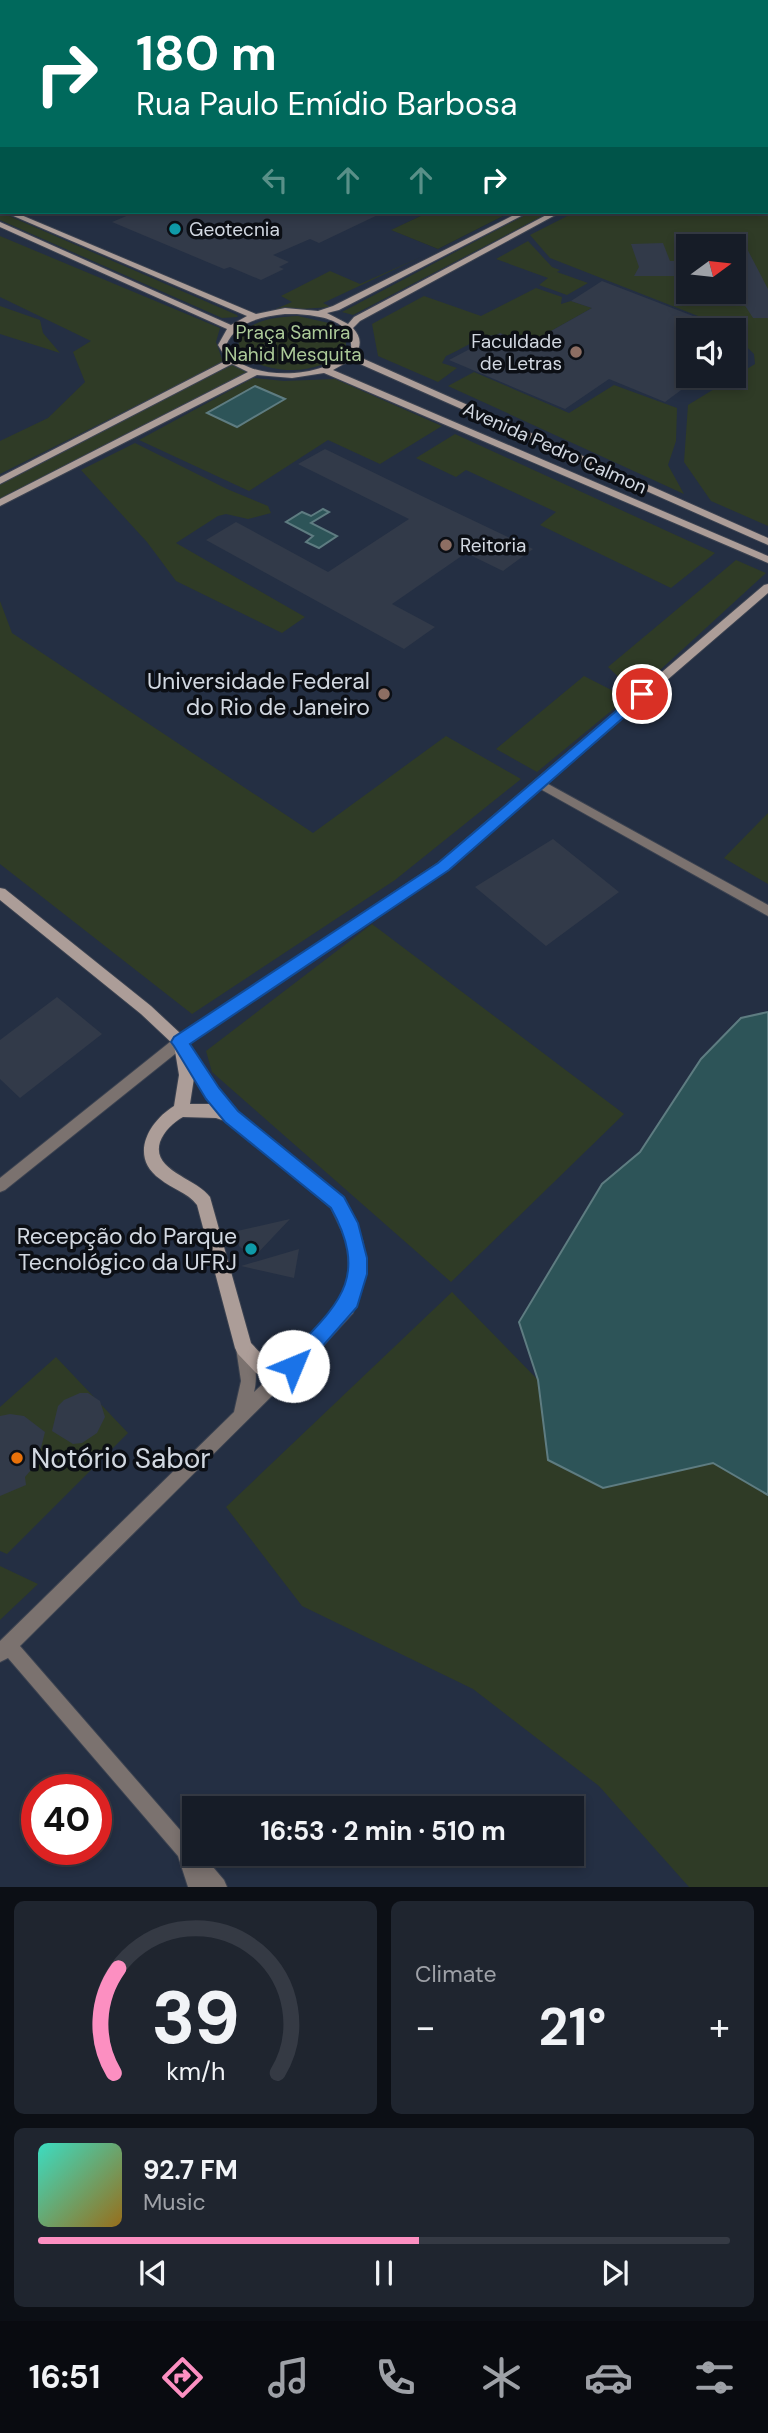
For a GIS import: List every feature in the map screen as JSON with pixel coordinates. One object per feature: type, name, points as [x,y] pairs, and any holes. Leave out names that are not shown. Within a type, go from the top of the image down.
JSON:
[{"type":"street","points":[[13,214],[254,316]]},
{"type":"street","points":[[318,313],[349,327],[356,337],[356,346],[350,356],[326,370],[291,376],[256,372],[232,361],[222,345],[232,328],[254,316],[285,311],[318,313],[335,308],[521,214]]},
{"type":"street","points":[[349,327],[357,319],[553,214]]},
{"type":"street","points":[[0,224],[232,328]]},
{"type":"street","name":"Avenida Pedro Calmon","points":[[350,356],[768,542]]},
{"type":"street","points":[[3,480],[232,361]]},
{"type":"street","name":"Avenida Pedro Calmon","points":[[326,370],[768,560]]},
{"type":"street","points":[[0,503],[256,372]]},
{"type":"street","points":[[3,480],[26,489]]},
{"type":"street","points":[[0,1186],[180,1042],[443,866],[768,587]]},
{"type":"street","points":[[539,783],[768,911]]},
{"type":"street","points":[[0,893],[146,1010],[180,1042],[212,1094],[232,1116],[337,1203],[355,1242],[357,1274],[347,1307],[293,1366],[4,1649],[182,1848]]},
{"type":"street","points":[[180,1042],[188,1074],[181,1110]]},
{"type":"street","points":[[232,1116],[216,1111],[181,1110],[165,1120],[152,1138],[154,1163],[162,1172],[193,1188],[204,1202],[244,1348],[249,1394],[240,1416]]},
{"type":"street","points":[[244,1348],[262,1367],[277,1369],[293,1366]]},
{"type":"street","points":[[190,1866],[198,1887]]},
{"type":"street","points":[[198,1866],[217,1887]]},
{"type":"shaded area","name":"Universidade Federal do Rio de Janeiro","points":[[0,214],[425,214],[392,230],[438,249],[507,214],[768,214],[768,1012],[741,1018],[701,1059],[640,1152],[602,1184],[519,1322],[538,1380],[768,1495],[768,1887],[0,1887]]},
{"type":"shaded area","points":[[255,386],[285,399],[237,427],[207,413]]},
{"type":"shaded area","points":[[323,509],[329,512],[311,523],[337,536],[319,548],[306,542],[313,536],[286,522],[302,512],[311,516]]},
{"type":"shaded area","points":[[768,1012],[768,1495],[713,1463],[603,1488],[548,1460],[538,1380],[519,1322],[602,1184],[640,1152],[701,1059],[741,1018]]},
{"type":"green space","points":[[0,214],[5,214],[238,317],[222,318],[0,220]]},
{"type":"green space","points":[[425,214],[507,214],[438,249],[391,230]]},
{"type":"green space","points":[[527,214],[546,214],[353,315],[342,312]]},
{"type":"green space","points":[[571,214],[768,214],[768,526],[711,501],[684,462],[688,405],[716,388],[746,388],[746,370],[755,364],[754,354],[746,346],[746,318],[703,318],[550,258],[530,235]]},
{"type":"green space","points":[[0,236],[220,328],[216,342],[223,362],[0,474],[0,441],[48,418],[85,382],[73,352],[91,341],[0,297]]},
{"type":"green space","points":[[528,241],[552,267],[560,270],[557,272],[588,283],[567,295],[539,285],[548,278],[496,259]]},
{"type":"green space","points":[[421,257],[323,303],[331,307],[271,311],[292,302],[281,296],[330,271],[360,284]]},
{"type":"green space","points":[[536,288],[562,297],[561,304],[571,301],[592,308],[528,344],[504,335],[486,336],[446,356],[442,363],[457,368],[438,382],[378,356],[372,324],[424,296],[481,316]]},
{"type":"green space","points":[[0,306],[40,320],[43,333],[60,353],[0,334]]},
{"type":"green space","name":"Praça Samira Nahid Mesquita","points":[[298,316],[333,324],[346,335],[346,349],[323,364],[294,370],[264,366],[240,352],[238,339],[250,327],[273,318]]},
{"type":"green space","points":[[232,361],[256,372],[0,503],[0,481]]},
{"type":"green space","points":[[474,372],[569,413],[614,385],[677,408],[676,441],[668,465],[684,494],[448,386]]},
{"type":"green space","points":[[253,378],[284,381],[335,379],[442,426],[380,464],[328,440],[249,491],[139,440]]},
{"type":"green space","points":[[455,434],[715,553],[671,588],[540,525],[556,512],[466,470],[456,477],[416,458]]},
{"type":"green space","points":[[135,443],[227,489],[268,506],[271,513],[248,519],[226,514],[218,516],[176,543],[305,617],[282,633],[176,581],[147,542],[81,470]]},
{"type":"green space","points":[[736,560],[766,573],[635,693],[608,667]]},
{"type":"green space","points":[[0,601],[12,633],[313,833],[446,736],[521,779],[395,880],[192,1014],[0,864]]},
{"type":"green space","points":[[584,676],[627,698],[537,772],[496,749]]},
{"type":"green space","points":[[768,813],[768,884],[724,858]]},
{"type":"green space","points":[[372,924],[624,1114],[451,1282],[212,1072],[206,1051]]},
{"type":"green space","points":[[452,1292],[538,1380],[548,1460],[603,1488],[713,1463],[768,1495],[768,1887],[689,1887],[599,1786],[473,1689],[302,1606],[226,1507]]},
{"type":"green space","points":[[56,1357],[128,1433],[7,1554],[0,1551],[0,1407]]},
{"type":"green space","points":[[0,1566],[38,1584],[0,1620]]},
{"type":"building","points":[[131,214],[380,214],[319,243],[310,239],[273,255],[289,262],[279,267],[284,269],[261,280],[230,267],[224,269],[112,222]]},
{"type":"building","points":[[663,243],[670,261],[676,261],[676,276],[634,276],[639,267],[631,244]]},
{"type":"building","points":[[746,247],[768,289],[768,318],[753,318],[744,304]]},
{"type":"building","name":"Faculdade de Letras","points":[[602,281],[698,318],[676,318],[676,388],[684,388],[665,402],[609,379],[565,409],[449,360],[500,333],[528,344],[592,308],[571,301]]},
{"type":"building","name":"Reitoria","points":[[325,449],[533,549],[503,571],[466,553],[392,604],[435,627],[404,649],[206,540],[236,522],[328,572],[409,519],[298,464]]},
{"type":"building","points":[[553,839],[619,892],[546,946],[475,887]]},
{"type":"building","points":[[57,997],[102,1034],[20,1098],[0,1079],[0,1040]]},
{"type":"building","points":[[290,1219],[253,1258],[239,1246],[237,1231]]},
{"type":"building","points":[[299,1249],[294,1278],[241,1266]]},
{"type":"building","points":[[80,1393],[88,1393],[100,1401],[105,1417],[97,1433],[82,1443],[73,1444],[52,1431],[58,1406],[64,1400]]},
{"type":"building","name":"Notório Sabor","points":[[0,1416],[24,1416],[45,1432],[41,1448],[34,1454],[31,1470],[25,1477],[26,1485],[0,1496]]},
{"type":"place","name":"Geotecnia","points":[[175,229]]},
{"type":"place","name":"Faculdade de Letras","points":[[576,352]]},
{"type":"place","name":"Reitoria","points":[[446,545]]},
{"type":"place","name":"Universidade Federal do Rio de Janeiro","points":[[384,694]]},
{"type":"place","name":"Recepção do Parque Tecnológico da UFRJ","points":[[251,1249]]},
{"type":"place","name":"Notório Sabor","points":[[17,1458]]},
{"type":"route","points":[[293,1366],[347,1307],[357,1274],[358,1258],[349,1223],[337,1203],[232,1116],[212,1094],[180,1042],[404,895],[443,866],[642,694]]}]
